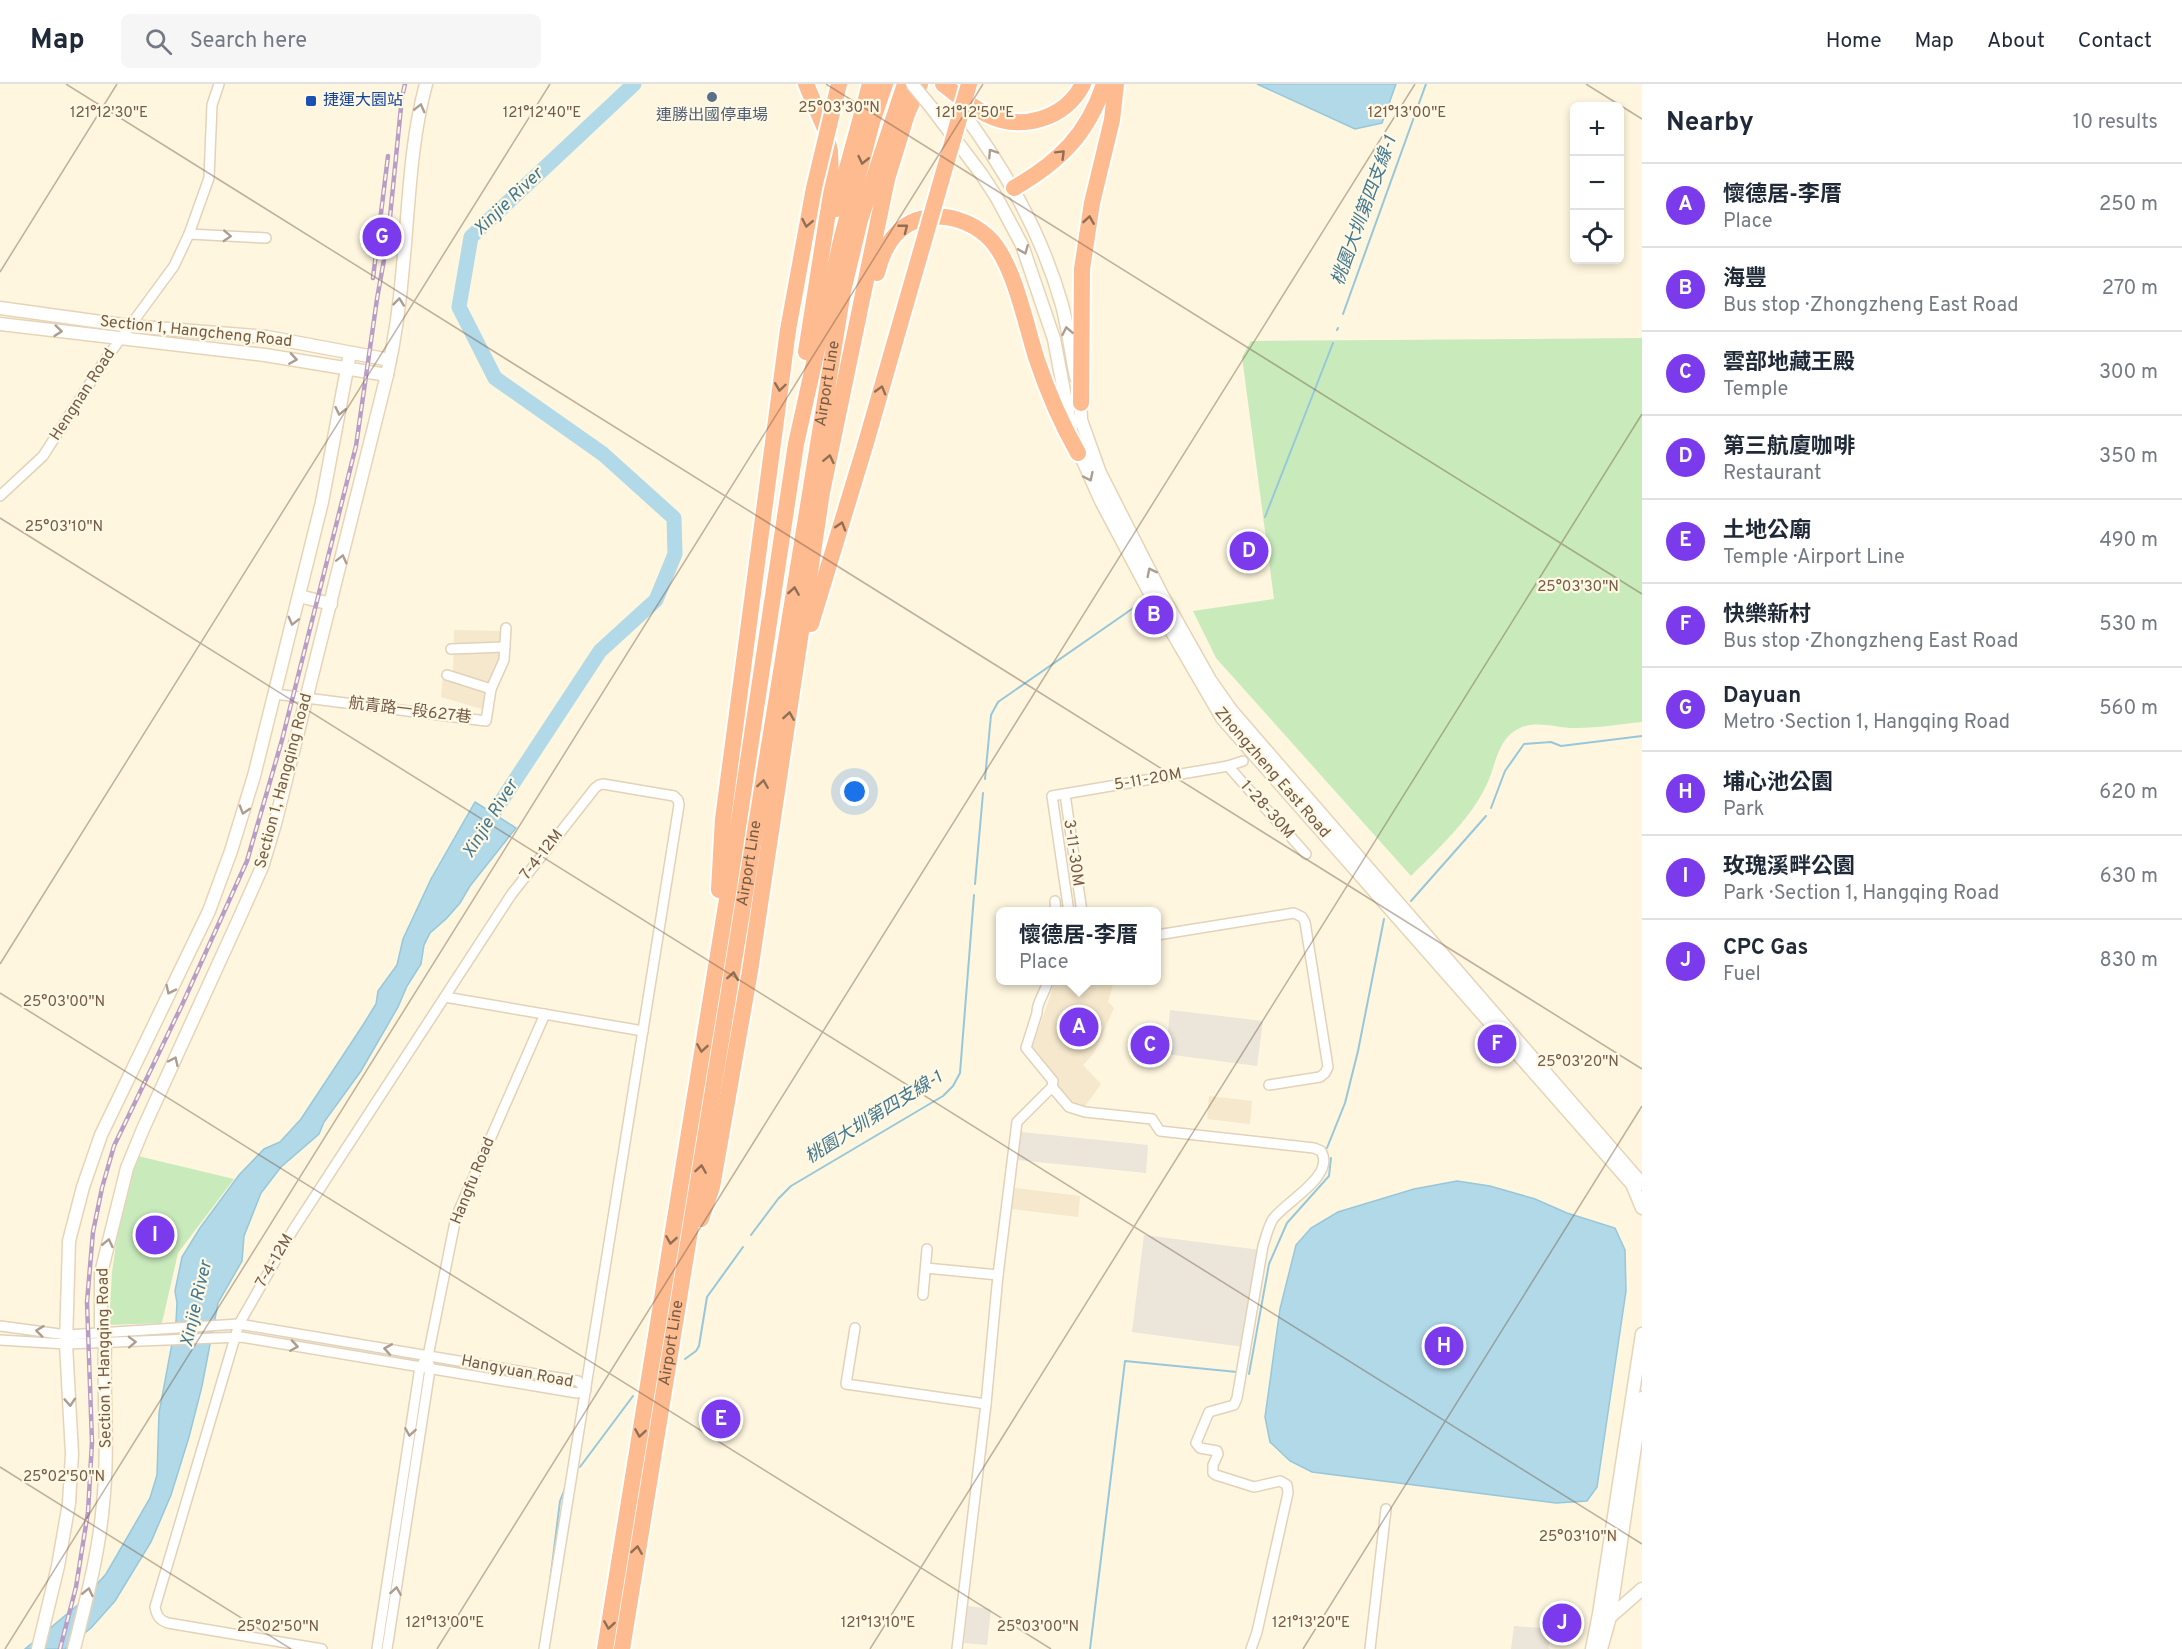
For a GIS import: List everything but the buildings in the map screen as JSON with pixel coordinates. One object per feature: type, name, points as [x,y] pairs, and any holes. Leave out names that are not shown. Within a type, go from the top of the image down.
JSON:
[{"type":"highway","points":[[712,990],[711,942],[718,891],[772,537],[802,375],[829,206],[830,151],[825,129],[806,84]]},
{"type":"highway","points":[[718,891],[723,819],[788,330],[813,188],[839,84]]},
{"type":"highway","points":[[818,276],[870,84]]},
{"type":"highway","name":"Airport Line","points":[[605,1649],[712,990],[796,444],[841,241],[872,122],[885,84]]},
{"type":"highway","name":"Airport Line","points":[[622,1649],[843,291],[860,220],[905,84]]},
{"type":"highway","points":[[685,1268],[712,1187],[750,971],[822,492],[887,179],[907,114],[920,84]]},
{"type":"highway","points":[[943,84],[988,116],[1008,122],[1027,122],[1044,120],[1063,109],[1079,92],[1083,84]]},
{"type":"highway","points":[[797,662],[805,643],[865,446],[969,84]]},
{"type":"highway","points":[[1014,188],[1037,175],[1058,158],[1080,134],[1097,106],[1104,84]]},
{"type":"highway","points":[[1081,404],[1082,268],[1092,203],[1112,120],[1116,84]]},
{"type":"highway","points":[[843,399],[855,366],[879,264],[888,244],[901,228],[912,221],[938,216],[957,219],[974,226],[990,238],[1003,259],[1015,288],[1053,405],[1078,453]]},
{"type":"street","name":"Hengnan Road","points":[[0,496],[43,456],[86,388],[174,266],[189,234],[209,178],[212,105],[219,84]]},
{"type":"street","name":"Section 1, Hangqing Road","points":[[75,1649],[98,1546],[106,1459],[101,1273],[127,1168],[146,1120],[262,867],[275,824],[387,375],[398,314],[416,127],[426,84]]},
{"type":"street","name":"Zhongzheng East Road","points":[[912,84],[997,198],[1022,245],[1054,339],[1068,418],[1078,453],[1160,612],[1222,718],[1639,1186]]},
{"type":"street","name":"Zhongzheng East Road","points":[[943,84],[989,148],[1014,188],[1045,256],[1062,306],[1081,404],[1081,420],[1100,473],[1162,595],[1210,680],[1231,710],[1639,1186],[1642,1208]]},
{"type":"street","points":[[997,198],[1014,188]]},
{"type":"street","points":[[189,234],[266,238]]},
{"type":"street","name":"Section 1, Hangcheng Road","points":[[0,308],[130,326],[267,336],[390,360]]},
{"type":"street","name":"Section 1, Hangcheng Road","points":[[0,324],[265,355],[387,375]]},
{"type":"street","name":"Section 1, Hangqing Road","points":[[38,1649],[58,1566],[69,1503],[72,1454],[67,1339],[69,1241],[83,1187],[101,1135],[208,911],[251,786],[322,502],[351,353]]},
{"type":"street","points":[[299,596],[331,604]]},
{"type":"street","name":"航青路一段627巷","points":[[275,694],[486,720],[491,689],[504,660],[506,628]]},
{"type":"street","points":[[451,649],[505,647]]},
{"type":"street","points":[[447,675],[491,689]]},
{"type":"street","name":"5-11-20M","points":[[1052,796],[1228,766],[1243,761]]},
{"type":"street","name":"1-28-30M","points":[[1228,766],[1305,854]]},
{"type":"street","name":"7-4-12M","points":[[322,1649],[168,1623],[161,1621],[154,1607],[239,1324],[293,1230],[511,895],[599,784],[674,796],[679,805],[544,1649]]},
{"type":"street","name":"3-11-30M","points":[[1065,794],[1081,907]]},
{"type":"street","name":"3-11-30M","points":[[1052,796],[1068,907]]},
{"type":"street","points":[[1055,901],[1056,907]]},
{"type":"street","points":[[1161,934],[1294,913],[1302,916],[1305,922],[1328,1067],[1320,1077],[1269,1085]]},
{"type":"street","points":[[957,1649],[1017,1122],[1052,1087],[1053,1081],[1026,1048],[1037,1013],[1036,1007],[1047,985]]},
{"type":"street","points":[[445,997],[643,1031]]},
{"type":"street","name":"Hangfu Road","points":[[387,1649],[430,1369],[428,1356],[456,1217],[545,1014]]},
{"type":"street","points":[[1052,1087],[1069,1107],[1085,1112],[1152,1119],[1160,1131],[1321,1150],[1324,1156],[1322,1171],[1275,1217],[1270,1225],[1263,1246],[1237,1398],[1234,1405],[1209,1412],[1196,1443],[1200,1448],[1217,1451],[1213,1473],[1216,1475],[1254,1487],[1280,1481],[1287,1485],[1288,1493],[1257,1632],[1251,1649]]},
{"type":"street","points":[[923,1295],[927,1249]]},
{"type":"street","points":[[926,1268],[998,1275]]},
{"type":"street","name":"Hangyuan Road","points":[[239,1324],[578,1381],[586,1390],[577,1393],[236,1338],[160,1341],[103,1337],[162,1328],[239,1324]]},
{"type":"street","points":[[0,1326],[67,1339]]},
{"type":"street","points":[[855,1328],[846,1384],[986,1404]]},
{"type":"street","points":[[1601,1649],[1642,1334]]},
{"type":"street","points":[[0,1340],[103,1337]]},
{"type":"street","name":"Hangfu Road","points":[[377,1649],[420,1367],[428,1356]]},
{"type":"street","points":[[1592,1649],[1605,1615],[1642,1398]]},
{"type":"street","points":[[1370,1649],[1386,1509]]},
{"type":"street","points":[[1605,1615],[1642,1589]]},
{"type":"shaded area","points":[[454,630],[505,631],[503,661],[485,710],[441,697],[443,676],[453,677]]},
{"type":"shaded area","points":[[1053,985],[1113,985],[1108,1002],[1114,1008],[1094,1053],[1083,1065],[1101,1084],[1083,1109],[1071,1105],[1032,1048]]},
{"type":"shaded area","points":[[1170,1010],[1263,1021],[1257,1066],[1166,1054]]},
{"type":"shaded area","points":[[1209,1096],[1252,1101],[1250,1124],[1207,1119]]},
{"type":"shaded area","points":[[1021,1132],[1148,1145],[1146,1173],[1018,1160]]},
{"type":"shaded area","points":[[1015,1188],[1080,1196],[1078,1217],[1012,1209]]},
{"type":"shaded area","points":[[1144,1235],[1260,1250],[1244,1347],[1132,1332]]},
{"type":"shaded area","points":[[968,1606],[991,1609],[987,1645],[964,1643]]},
{"type":"shaded area","points":[[1514,1626],[1555,1629],[1548,1648],[1551,1649],[1511,1649]]},
{"type":"green space","points":[[1642,338],[1642,722],[1585,728],[1532,725],[1518,729],[1501,746],[1487,784],[1472,810],[1411,876],[1216,658],[1193,611],[1274,599],[1242,357],[1251,341]]},
{"type":"green space","points":[[138,1156],[234,1179],[178,1253],[162,1323],[109,1325],[112,1272],[120,1217]]},
{"type":"water","points":[[1257,84],[1396,84],[1382,123],[1355,129]]},
{"type":"water","points":[[475,802],[516,828],[470,886],[460,903],[430,933],[424,945],[421,964],[407,986],[398,1007],[361,1071],[324,1122],[319,1134],[281,1167],[261,1193],[244,1236],[242,1261],[218,1303],[202,1386],[189,1437],[171,1495],[151,1542],[115,1601],[91,1628],[65,1649],[25,1649],[79,1604],[106,1574],[150,1498],[157,1475],[159,1413],[176,1322],[175,1291],[182,1257],[239,1175],[264,1149],[280,1142],[301,1119],[363,1025],[376,1004],[378,991],[397,965],[403,939],[431,879]]},
{"type":"water","points":[[1457,1181],[1490,1186],[1535,1199],[1567,1213],[1615,1228],[1625,1250],[1626,1291],[1597,1487],[1587,1501],[1556,1503],[1312,1472],[1290,1461],[1270,1442],[1265,1417],[1280,1309],[1296,1245],[1311,1228],[1338,1212],[1414,1189]]},
{"type":"waterway","name":"Xinjie River","points":[[483,829],[600,651],[656,600],[675,554],[674,518],[603,454],[495,378],[459,307],[471,237],[634,84]]},
{"type":"waterway","name":"桃園大圳第四支線-1","points":[[1343,314],[1426,84]]},
{"type":"waterway","name":"桃園大圳第四支線-1","points":[[1265,517],[1333,343]]},
{"type":"waterway","name":"桃園大圳第四支線-1","points":[[985,779],[991,715],[998,702],[1142,602]]},
{"type":"waterway","points":[[1491,808],[1505,771],[1524,744],[1551,742],[1561,746],[1642,736]]},
{"type":"waterway","name":"桃園大圳第四支線-1","points":[[975,884],[983,793]]},
{"type":"waterway","points":[[1411,901],[1486,816]]},
{"type":"waterway","name":"桃園大圳第四支線-1","points":[[751,1235],[778,1199],[791,1186],[943,1096],[953,1086],[960,1073],[974,895]]},
{"type":"waterway","points":[[1327,1148],[1345,1103],[1358,1051],[1384,919]]},
{"type":"waterway","points":[[1249,1374],[1269,1264],[1287,1223],[1329,1176],[1331,1158]]},
{"type":"waterway","name":"桃園大圳第四支線-1","points":[[685,1359],[699,1346],[707,1297],[743,1247]]},
{"type":"waterway","points":[[1090,1649],[1125,1361],[1237,1372]]},
{"type":"waterway","name":"桃園大圳第四支線-1","points":[[580,1467],[633,1396]]},
{"type":"waterway","name":"桃園大圳第四支線-1","points":[[548,1598],[560,1501],[566,1486]]},
{"type":"railway","points":[[60,1649],[76,1587],[88,1512],[92,1442],[87,1302],[93,1232],[102,1188],[114,1146],[182,1005],[247,861],[282,740],[356,446],[388,237],[405,84]]},
{"type":"railway","points":[[373,278],[388,156]]},
{"type":"place","name":"連勝出國停車場","points":[[712,97]]},
{"type":"place","name":"捷運大園站","points":[[311,101]]},
{"type":"place","name":"Dayuan","points":[[382,237]]},
{"type":"place","name":"第三航廈咖啡","points":[[1249,551]]},
{"type":"place","name":"海豐","points":[[1154,615]]},
{"type":"place","name":"懷德居-李厝","points":[[1079,1027]]},
{"type":"place","name":"快樂新村","points":[[1497,1044]]},
{"type":"place","name":"雲部地藏王殿","points":[[1150,1045]]},
{"type":"place","name":"玫瑰溪畔公園","points":[[155,1235]]},
{"type":"place","name":"埔心池公園","points":[[1444,1346]]},
{"type":"place","name":"土地公廟","points":[[721,1419]]},
{"type":"place","name":"CPC Gas","points":[[1562,1623]]}]
